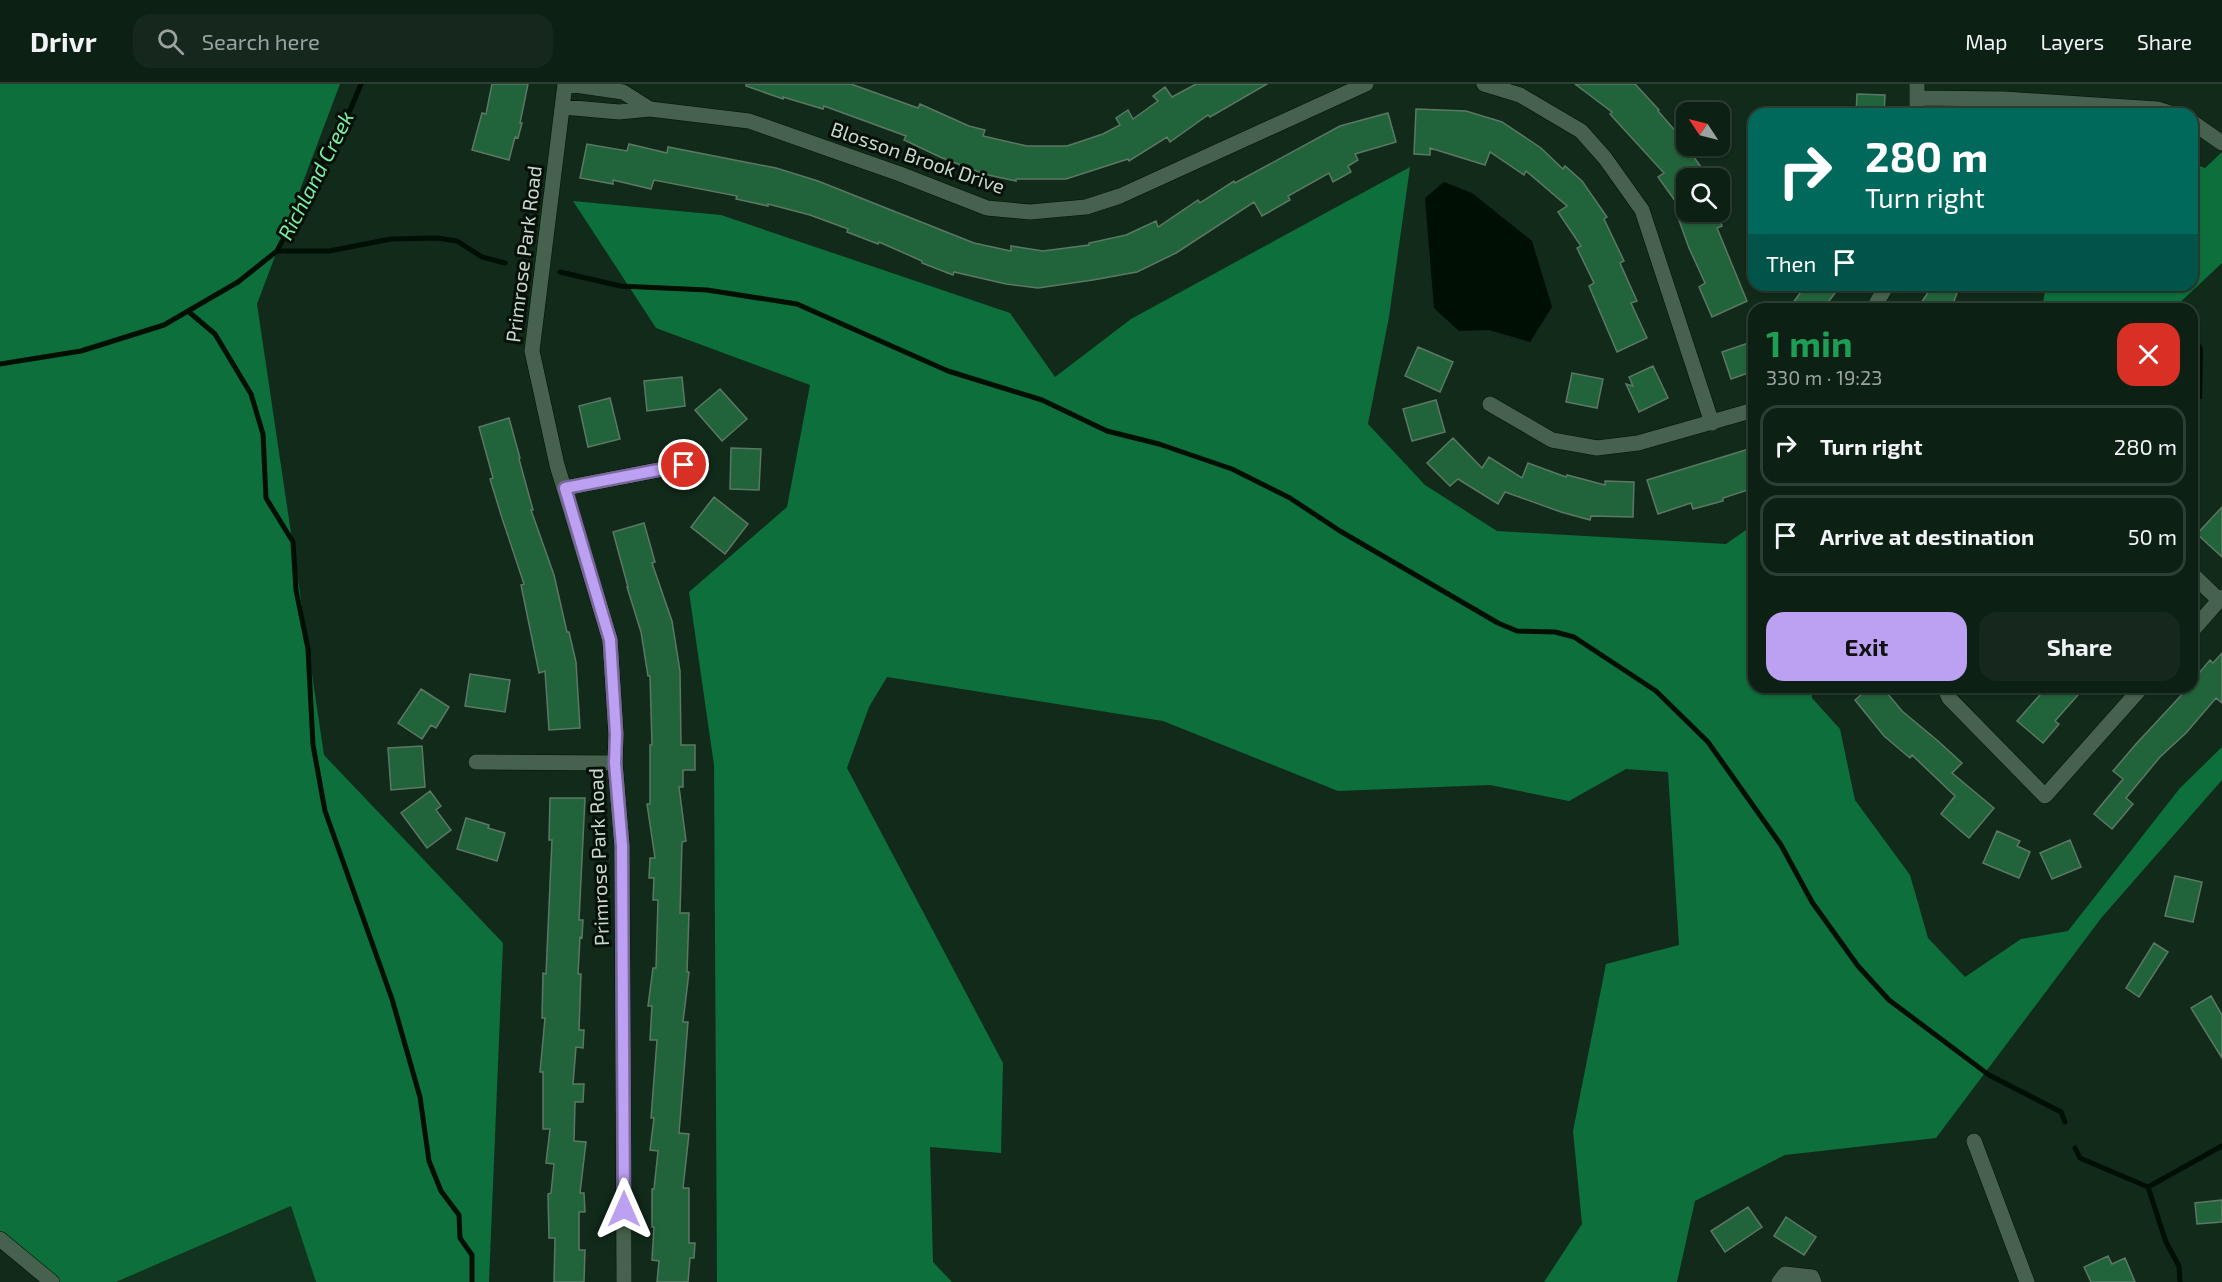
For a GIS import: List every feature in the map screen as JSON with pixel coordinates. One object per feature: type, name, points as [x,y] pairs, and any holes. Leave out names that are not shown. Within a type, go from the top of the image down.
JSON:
[{"type":"street","name":"Primrose Park Road","points":[[567,84],[535,310],[532,351],[557,465],[610,640],[616,734],[615,763],[622,846],[624,1282]]},
{"type":"street","name":"Blosson Brook Drive","points":[[567,84],[623,92],[650,109]]},
{"type":"street","name":"Blosson Brook Drive","points":[[563,107],[619,112],[650,109],[749,121],[900,174],[987,208],[1030,213],[1086,207],[1120,196],[1366,84]]},
{"type":"street","points":[[1484,84],[1520,95],[1581,131],[1605,158],[1642,210],[1712,423]]},
{"type":"street","points":[[1917,108],[1918,91],[2142,108]]},
{"type":"street","points":[[2198,126],[2222,143]]},
{"type":"street","points":[[1490,404],[1552,440],[1596,448],[1638,443],[1748,412]]},
{"type":"street","points":[[565,488],[684,465]]},
{"type":"street","points":[[2198,579],[2220,599],[2198,624]]},
{"type":"street","points":[[1947,693],[1949,698],[2045,796],[2137,693]]},
{"type":"street","points":[[476,762],[615,763]]},
{"type":"street","points":[[1974,1141],[2027,1282]]},
{"type":"street","points":[[0,1239],[52,1282]]},
{"type":"street","points":[[1779,1282],[1785,1274],[1812,1277],[1814,1282]]},
{"type":"shaded area","points":[[1444,182],[1472,193],[1532,241],[1552,307],[1530,342],[1489,330],[1459,331],[1434,308],[1425,198]]},
{"type":"shaded area","points":[[2198,340],[2203,349],[2202,399],[2198,399]]},
{"type":"shaded area","points":[[292,1206],[316,1282],[116,1282]]},
{"type":"green space","points":[[0,84],[340,84],[257,304],[324,755],[503,943],[489,1282],[316,1282],[291,1206],[116,1282],[60,1282],[0,1240]]},
{"type":"green space","points":[[2222,152],[2222,263],[2198,286],[2198,165],[2205,168]]},
{"type":"green space","points":[[1410,167],[1389,317],[1368,424],[1425,485],[1497,531],[1726,544],[1748,529],[1748,693],[1812,693],[1812,698],[1840,729],[1855,800],[1910,875],[1928,938],[1965,977],[2021,939],[2068,931],[2180,788],[2222,747],[2222,780],[2102,917],[1936,1138],[1785,1155],[1695,1201],[1677,1282],[1544,1282],[1582,1224],[1573,1131],[1606,964],[1679,945],[1668,772],[1626,769],[1569,801],[1490,785],[1338,791],[1163,721],[887,677],[869,707],[847,768],[1003,1063],[1001,1153],[930,1147],[933,1262],[952,1282],[717,1282],[714,765],[689,592],[787,507],[810,385],[656,328],[573,201],[721,215],[1010,313],[1055,377],[1131,319]]},
{"type":"green space","points":[[2045,291],[2192,291],[2179,303],[2043,303]]},
{"type":"building","points":[[492,84],[528,84],[520,123],[522,123],[518,138],[515,137],[509,160],[472,150],[482,113],[486,114]]},
{"type":"building","points":[[746,84],[851,84],[918,108],[920,104],[969,126],[985,130],[983,136],[1027,146],[1067,146],[1103,134],[1120,125],[1116,118],[1128,110],[1133,119],[1158,101],[1153,96],[1165,87],[1172,97],[1196,84],[1267,84],[1210,117],[1208,115],[1170,142],[1167,137],[1129,161],[1128,159],[1066,179],[1016,179],[1016,181],[984,174],[940,157],[904,140],[906,136],[824,106],[823,109],[783,97],[783,99],[746,86]]},
{"type":"building","points":[[1575,84],[1635,84],[1659,110],[1676,132],[1676,156],[1693,156],[1701,167],[1676,168],[1676,202],[1658,177],[1664,173],[1610,114],[1612,112]]},
{"type":"building","points":[[1857,94],[1885,95],[1884,108],[1856,108]]},
{"type":"building","points":[[1416,109],[1466,111],[1502,122],[1541,148],[1563,169],[1565,166],[1582,181],[1607,217],[1604,219],[1624,261],[1620,263],[1637,301],[1631,303],[1647,338],[1617,352],[1589,286],[1594,283],[1577,248],[1581,246],[1558,212],[1567,206],[1526,171],[1524,175],[1490,152],[1485,165],[1430,148],[1430,155],[1414,154]]},
{"type":"building","points":[[1388,113],[1396,142],[1355,154],[1358,160],[1348,166],[1351,172],[1333,182],[1329,173],[1288,196],[1290,200],[1262,216],[1254,202],[1176,253],[1137,272],[1038,288],[1006,284],[954,272],[953,275],[810,215],[768,204],[768,206],[736,199],[737,196],[654,180],[651,189],[613,180],[613,184],[580,178],[587,144],[627,151],[629,144],[667,153],[668,147],[776,168],[818,181],[974,243],[1011,251],[1011,246],[1043,251],[1089,245],[1089,243],[1126,235],[1156,221],[1158,227],[1198,200],[1200,203],[1234,181],[1235,183],[1340,126]]},
{"type":"building","points":[[1680,222],[1721,222],[1722,226],[1717,228],[1747,301],[1712,317],[1699,287],[1705,283]]},
{"type":"building","points":[[1802,291],[1836,291],[1828,303],[1793,303]]},
{"type":"building","points":[[1929,291],[1958,291],[1953,303],[1921,303]]},
{"type":"building","points":[[1748,343],[1748,373],[1731,379],[1722,352]]},
{"type":"building","points":[[1418,347],[1453,362],[1440,392],[1405,376]]},
{"type":"building","points":[[1653,366],[1668,398],[1639,412],[1626,384],[1633,386],[1629,377]]},
{"type":"building","points":[[1572,373],[1603,379],[1597,408],[1566,402]]},
{"type":"building","points":[[682,377],[685,406],[647,411],[644,381]]},
{"type":"building","points":[[720,389],[747,419],[722,441],[695,410]]},
{"type":"building","points":[[610,398],[620,439],[588,447],[579,406]]},
{"type":"building","points":[[1436,400],[1445,432],[1412,441],[1403,409]]},
{"type":"building","points":[[509,418],[533,510],[531,510],[554,575],[576,662],[580,728],[549,730],[545,671],[539,673],[521,585],[524,584],[490,479],[493,478],[479,427]]},
{"type":"building","points":[[1453,438],[1482,468],[1489,457],[1522,478],[1528,463],[1566,477],[1567,475],[1605,485],[1605,481],[1634,482],[1633,517],[1591,516],[1590,520],[1505,492],[1498,504],[1458,479],[1450,486],[1427,463]]},
{"type":"building","points":[[731,448],[761,449],[759,490],[730,489]]},
{"type":"building","points":[[1748,449],[1748,490],[1723,498],[1723,501],[1693,509],[1691,503],[1658,514],[1647,480]]},
{"type":"building","points":[[714,497],[748,524],[725,554],[691,527]]},
{"type":"building","points":[[2222,507],[2222,557],[2198,533]]},
{"type":"building","points":[[644,523],[655,562],[652,563],[672,621],[680,671],[681,745],[695,745],[695,770],[683,770],[683,787],[679,787],[686,841],[682,842],[680,913],[689,913],[687,972],[689,972],[683,1022],[688,1022],[679,1133],[689,1134],[683,1188],[689,1188],[689,1243],[695,1243],[694,1258],[690,1258],[688,1282],[657,1282],[659,1261],[652,1260],[654,1227],[652,1227],[652,1189],[654,1189],[658,1151],[650,1150],[654,1118],[651,1118],[657,1040],[650,1040],[652,1006],[648,1006],[653,968],[656,968],[658,900],[653,900],[654,878],[649,878],[650,858],[655,858],[647,804],[650,804],[650,745],[652,745],[650,676],[648,676],[641,632],[613,532]]},
{"type":"building","points":[[2222,653],[2222,703],[2216,698],[2186,733],[2160,757],[2126,798],[2133,804],[2112,829],[2094,814],[2123,779],[2113,771],[2183,693],[2198,693],[2198,674],[2210,660],[2213,663]]},
{"type":"building","points":[[470,674],[510,680],[505,712],[465,706]]},
{"type":"building","points":[[421,689],[449,707],[436,728],[431,725],[422,739],[398,723]]},
{"type":"building","points":[[1863,693],[1887,693],[1902,711],[1962,763],[1952,773],[1994,808],[1969,838],[1941,814],[1955,796],[1912,755],[1910,758],[1884,736],[1855,700]]},
{"type":"building","points":[[2042,693],[2080,693],[2055,721],[2059,724],[2043,743],[2017,721]]},
{"type":"building","points":[[422,746],[425,787],[391,790],[388,748]]},
{"type":"building","points":[[430,791],[441,806],[436,810],[451,830],[427,848],[401,813]]},
{"type":"building","points":[[550,798],[585,798],[579,920],[583,920],[578,974],[581,974],[579,1030],[584,1030],[583,1048],[576,1047],[573,1084],[584,1084],[583,1102],[575,1102],[574,1141],[586,1142],[580,1193],[584,1193],[585,1212],[579,1212],[579,1250],[585,1250],[584,1282],[554,1282],[555,1238],[549,1238],[548,1194],[551,1193],[554,1164],[546,1163],[550,1129],[543,1129],[543,1072],[540,1072],[545,1018],[542,1018],[543,973],[546,974],[552,840],[549,840]]},
{"type":"building","points":[[466,818],[505,833],[497,861],[457,849]]},
{"type":"building","points":[[1997,831],[2020,841],[2017,846],[2030,852],[2019,878],[1983,863]]},
{"type":"building","points":[[2070,840],[2081,867],[2052,879],[2040,853]]},
{"type":"building","points":[[2175,876],[2202,882],[2193,922],[2165,916]]},
{"type":"building","points":[[2154,943],[2168,952],[2139,997],[2126,988]]},
{"type":"building","points":[[2211,996],[2222,1015],[2222,1058],[2191,1008]]},
{"type":"building","points":[[2222,1200],[2222,1222],[2197,1224],[2195,1203]]},
{"type":"building","points":[[1748,1207],[1762,1227],[1725,1252],[1711,1231]]},
{"type":"building","points":[[1786,1217],[1816,1237],[1804,1255],[1774,1236]]},
{"type":"building","points":[[2108,1256],[2112,1264],[2125,1258],[2135,1282],[2091,1282],[2084,1267]]},
{"type":"waterway","name":"Richland Creek","points":[[0,364],[81,351],[164,325],[238,282],[277,251],[351,108],[361,84]]},
{"type":"waterway","points":[[277,251],[329,251],[391,239],[437,238],[457,241],[482,257],[505,263]]},
{"type":"waterway","points":[[560,272],[620,286],[707,290],[797,304],[948,371],[1042,400],[1107,431],[1159,444],[1232,469],[1290,498],[1340,531],[1498,623],[1517,631],[1555,632],[1574,637],[1656,691],[1708,742],[1781,845],[1812,902],[1858,966],[1889,1000],[1989,1075],[2061,1112],[2065,1122]]},
{"type":"waterway","points":[[189,312],[215,334],[251,394],[263,434],[266,498],[293,542],[296,590],[308,649],[313,745],[325,811],[392,999],[420,1097],[429,1161],[441,1191],[459,1215],[460,1238],[472,1255],[472,1282]]},
{"type":"waterway","points":[[2148,1187],[2222,1146]]},
{"type":"waterway","points":[[2075,1148],[2080,1158],[2148,1187],[2166,1242],[2179,1266],[2180,1282]]},
{"type":"route","points":[[624,1209],[622,846],[615,763],[616,734],[610,640],[565,488],[684,465]]}]
